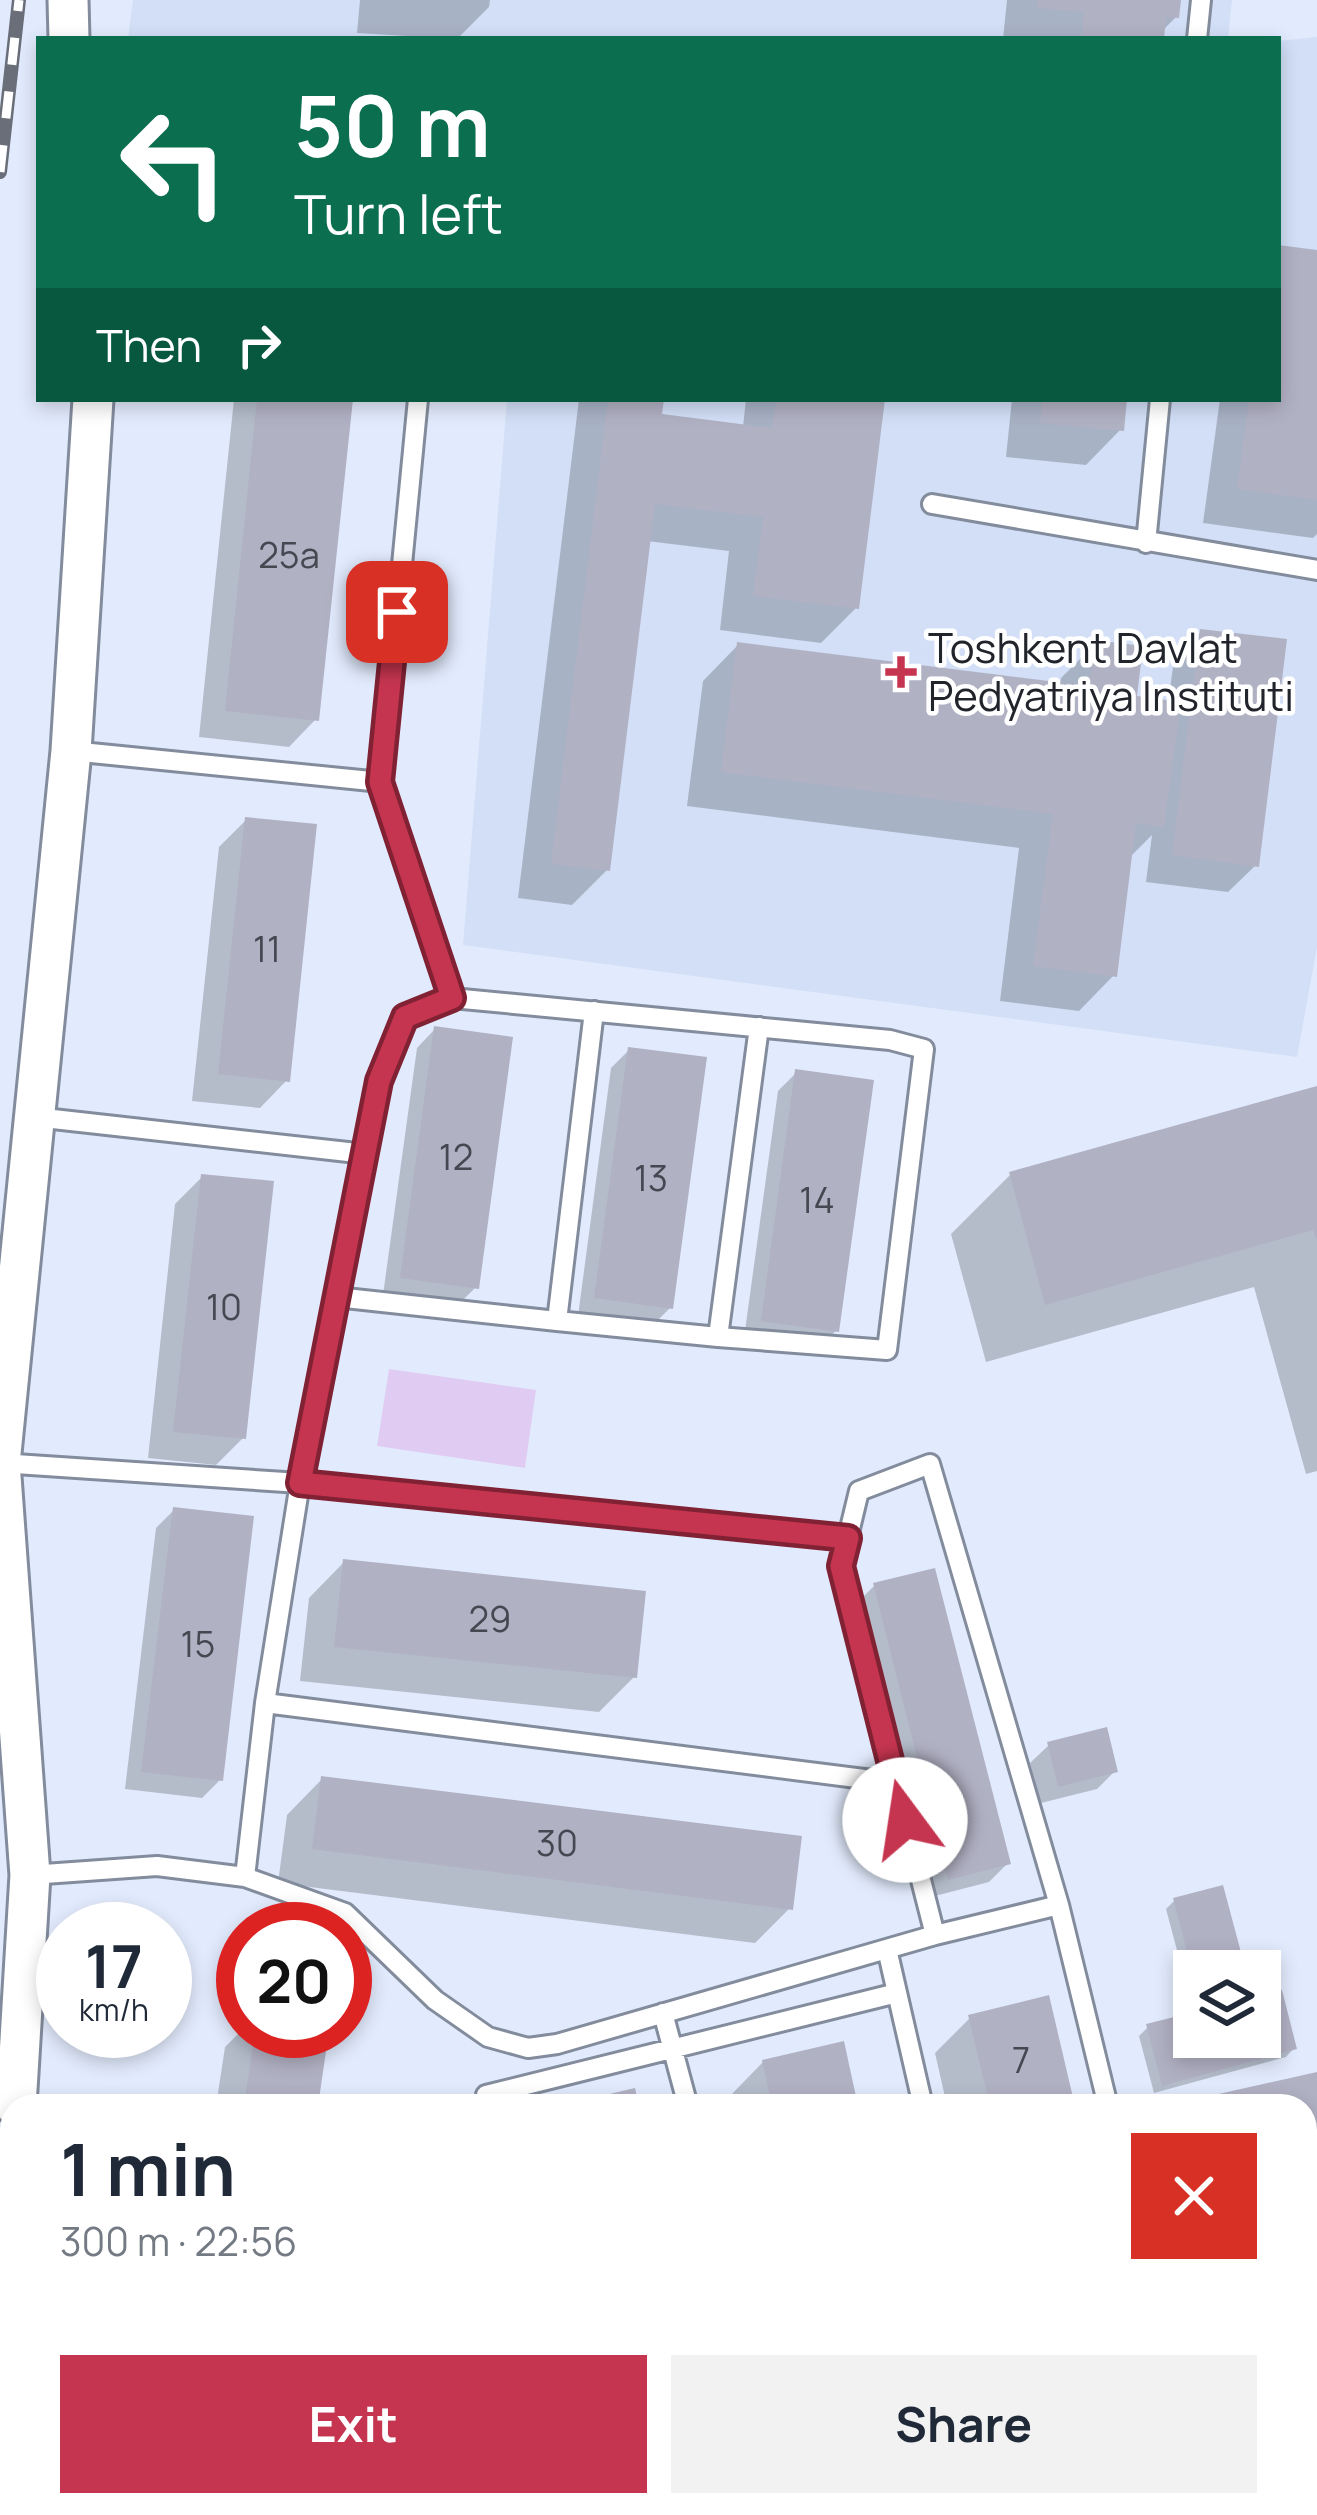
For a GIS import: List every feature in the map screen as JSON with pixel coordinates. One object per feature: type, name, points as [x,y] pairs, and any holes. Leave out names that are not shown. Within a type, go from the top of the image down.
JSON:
[{"type":"street","points":[[68,0],[69,36]]},
{"type":"street","points":[[17,2094],[30,1875],[0,1463],[70,751],[93,402]]},
{"type":"lane","points":[[1197,36],[1201,0]]},
{"type":"lane","points":[[418,402],[380,782],[452,998]]},
{"type":"lane","points":[[1146,543],[1160,402]]},
{"type":"lane","points":[[932,504],[1317,570]]},
{"type":"lane","points":[[70,751],[380,782]]},
{"type":"lane","points":[[245,1877],[265,1703],[300,1483],[336,1297],[367,1154],[379,1081],[405,1017],[452,998],[890,1040],[924,1049],[887,1350],[336,1297]]},
{"type":"lane","points":[[557,1321],[594,1011]]},
{"type":"lane","points":[[718,1337],[759,1028]]},
{"type":"lane","points":[[35,1117],[367,1154]]},
{"type":"lane","points":[[0,1463],[300,1483],[848,1538]]},
{"type":"lane","points":[[935,1935],[841,1566],[859,1491],[930,1464],[1059,1905],[1105,2094]]},
{"type":"lane","points":[[265,1703],[896,1783]]},
{"type":"lane","points":[[30,1875],[157,1866],[245,1877],[345,1912],[435,2000],[488,2037],[528,2048],[557,2044],[887,1948],[1059,1905]]},
{"type":"lane","points":[[887,1948],[920,2094]]},
{"type":"lane","points":[[490,2094],[897,1993]]},
{"type":"lane","points":[[663,2013],[685,2094]]},
{"type":"shaded area","points":[[133,0],[1232,0],[1228,36],[128,36]]},
{"type":"shaded area","name":"Toshkent Davlat Pedyatriya Instituti","points":[[1317,37],[1317,947],[1297,1057],[463,945],[507,402],[1281,402],[1281,41]]},
{"type":"shaded area","points":[[389,1369],[536,1390],[525,1468],[377,1446]]},
{"type":"building","points":[[1038,0],[1181,0],[1179,18],[1166,17],[1164,36],[1081,36],[1084,12],[1037,8]]},
{"type":"building","points":[[1281,245],[1317,250],[1317,500],[1237,489],[1249,402],[1281,402]]},
{"type":"building","points":[[257,402],[353,402],[319,721],[225,711]]},
{"type":"building","points":[[608,402],[664,402],[662,414],[772,428],[776,402],[885,402],[859,609],[753,596],[763,517],[655,504],[610,871],[551,864]]},
{"type":"building","points":[[1042,402],[1127,402],[1124,431],[1040,423]]},
{"type":"building","points":[[1200,629],[1287,639],[1259,867],[1172,855]]},
{"type":"building","points":[[1095,640],[1143,646],[1137,696],[1181,702],[1164,827],[1136,823],[1117,977],[1033,966],[1053,814],[721,772],[737,642],[1089,686]]},
{"type":"building","points":[[245,817],[317,824],[290,1082],[218,1074]]},
{"type":"building","points":[[434,1026],[513,1037],[479,1289],[400,1278]]},
{"type":"building","points":[[628,1047],[707,1057],[673,1309],[594,1298]]},
{"type":"building","points":[[795,1069],[874,1080],[839,1332],[761,1321]]},
{"type":"building","points":[[1317,1086],[1317,1240],[1313,1230],[1045,1305],[1009,1172]]},
{"type":"building","points":[[201,1174],[274,1181],[246,1439],[173,1432]]},
{"type":"building","points":[[173,1507],[254,1516],[223,1781],[141,1772]]},
{"type":"building","points":[[343,1559],[646,1591],[637,1678],[334,1647]]},
{"type":"building","points":[[935,1568],[1011,1864],[948,1880],[873,1583]]},
{"type":"building","points":[[1107,1727],[1118,1772],[1058,1787],[1047,1742]]},
{"type":"building","points":[[321,1776],[802,1836],[793,1910],[312,1849]]},
{"type":"building","points":[[1223,1885],[1240,1950],[1187,1950],[1173,1898]]},
{"type":"building","points":[[1281,1990],[1297,2049],[1281,2053]]},
{"type":"building","points":[[1049,1995],[1072,2094],[987,2094],[968,2015]]},
{"type":"building","points":[[1173,2017],[1173,2058],[1264,2058],[1162,2086],[1146,2024]]},
{"type":"building","points":[[844,2041],[855,2094],[769,2094],[762,2060]]},
{"type":"building","points":[[251,2058],[325,2058],[320,2094],[246,2094]]},
{"type":"building","points":[[1317,2072],[1317,2094],[1219,2094]]},
{"type":"railway","points":[[0,172],[19,0]]},
{"type":"place","name":"Toshkent Davlat Pedyatriya Instituti","points":[[901,672]]},
{"type":"route","points":[[397,612],[380,782],[452,998],[405,1017],[379,1081],[300,1483],[848,1538],[841,1566],[905,1820]]}]
